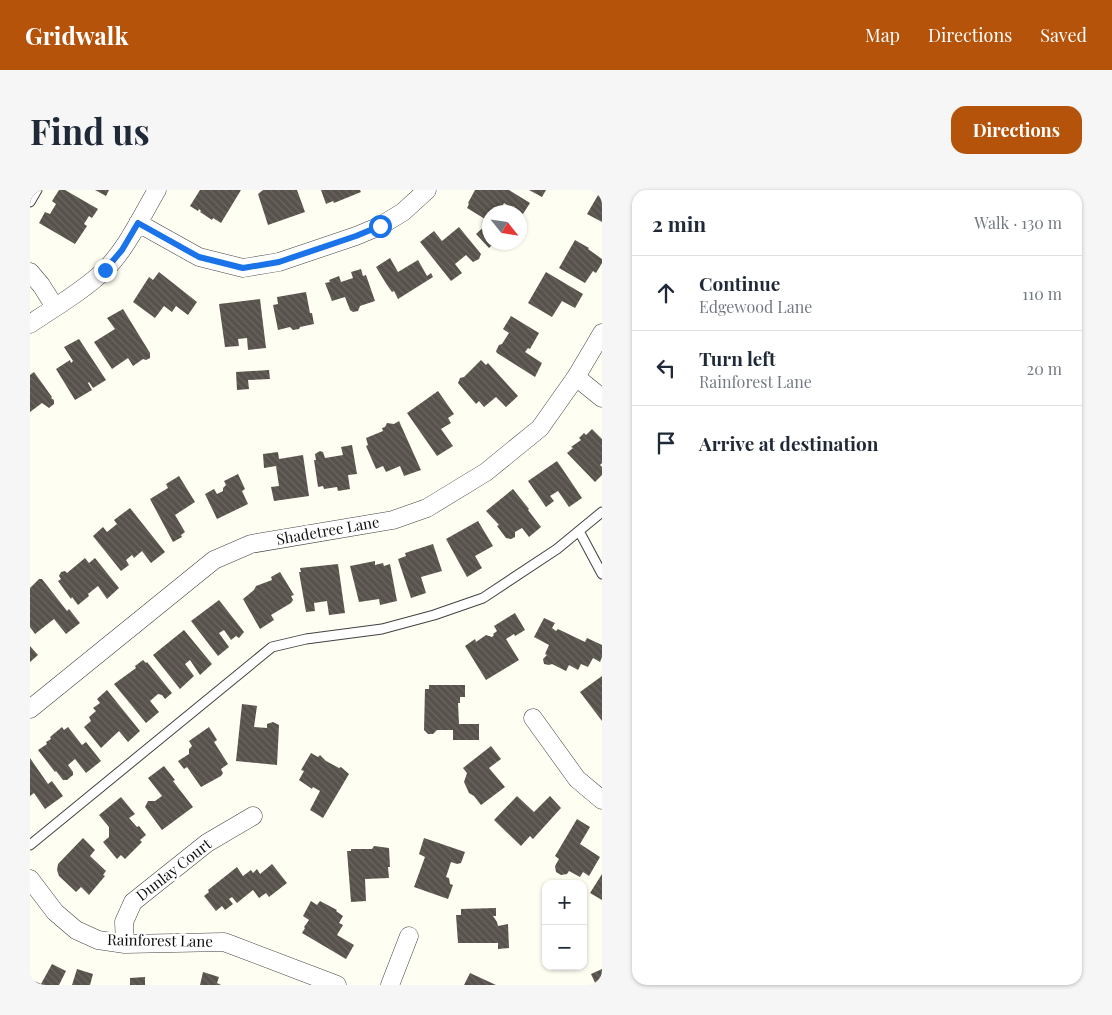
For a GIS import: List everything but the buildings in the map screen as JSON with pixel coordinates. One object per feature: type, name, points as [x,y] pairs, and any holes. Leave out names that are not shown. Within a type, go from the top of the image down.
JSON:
[{"type":"street","points":[[30,324],[87,285],[105,270],[122,250],[157,190]]},
{"type":"street","points":[[138,223],[199,257],[243,268],[279,262],[380,226],[402,212],[427,190]]},
{"type":"street","points":[[30,272],[41,284],[55,307]]},
{"type":"street","name":"Shadetree Lane","points":[[30,709],[214,560],[251,544],[392,520],[427,508],[486,472],[540,428],[576,378],[602,333]]},
{"type":"street","points":[[576,378],[602,398]]},
{"type":"street","points":[[533,718],[576,779],[602,800]]},
{"type":"street","name":"Dunlay Court","points":[[125,944],[124,922],[133,902],[207,843],[253,816]]},
{"type":"street","name":"Rainforest Lane","points":[[30,878],[55,912],[76,930],[98,940],[125,944],[224,942],[337,985]]},
{"type":"street","points":[[390,985],[409,936]]},
{"type":"lane","points":[[30,202],[37,190]]},
{"type":"lane","points":[[30,845],[272,647],[306,639],[382,629],[434,615],[483,598],[557,549],[602,512]]},
{"type":"lane","points":[[579,531],[602,574]]},
{"type":"route","points":[[105,270],[122,250],[138,223],[199,257],[243,268],[279,262],[380,226]]}]
